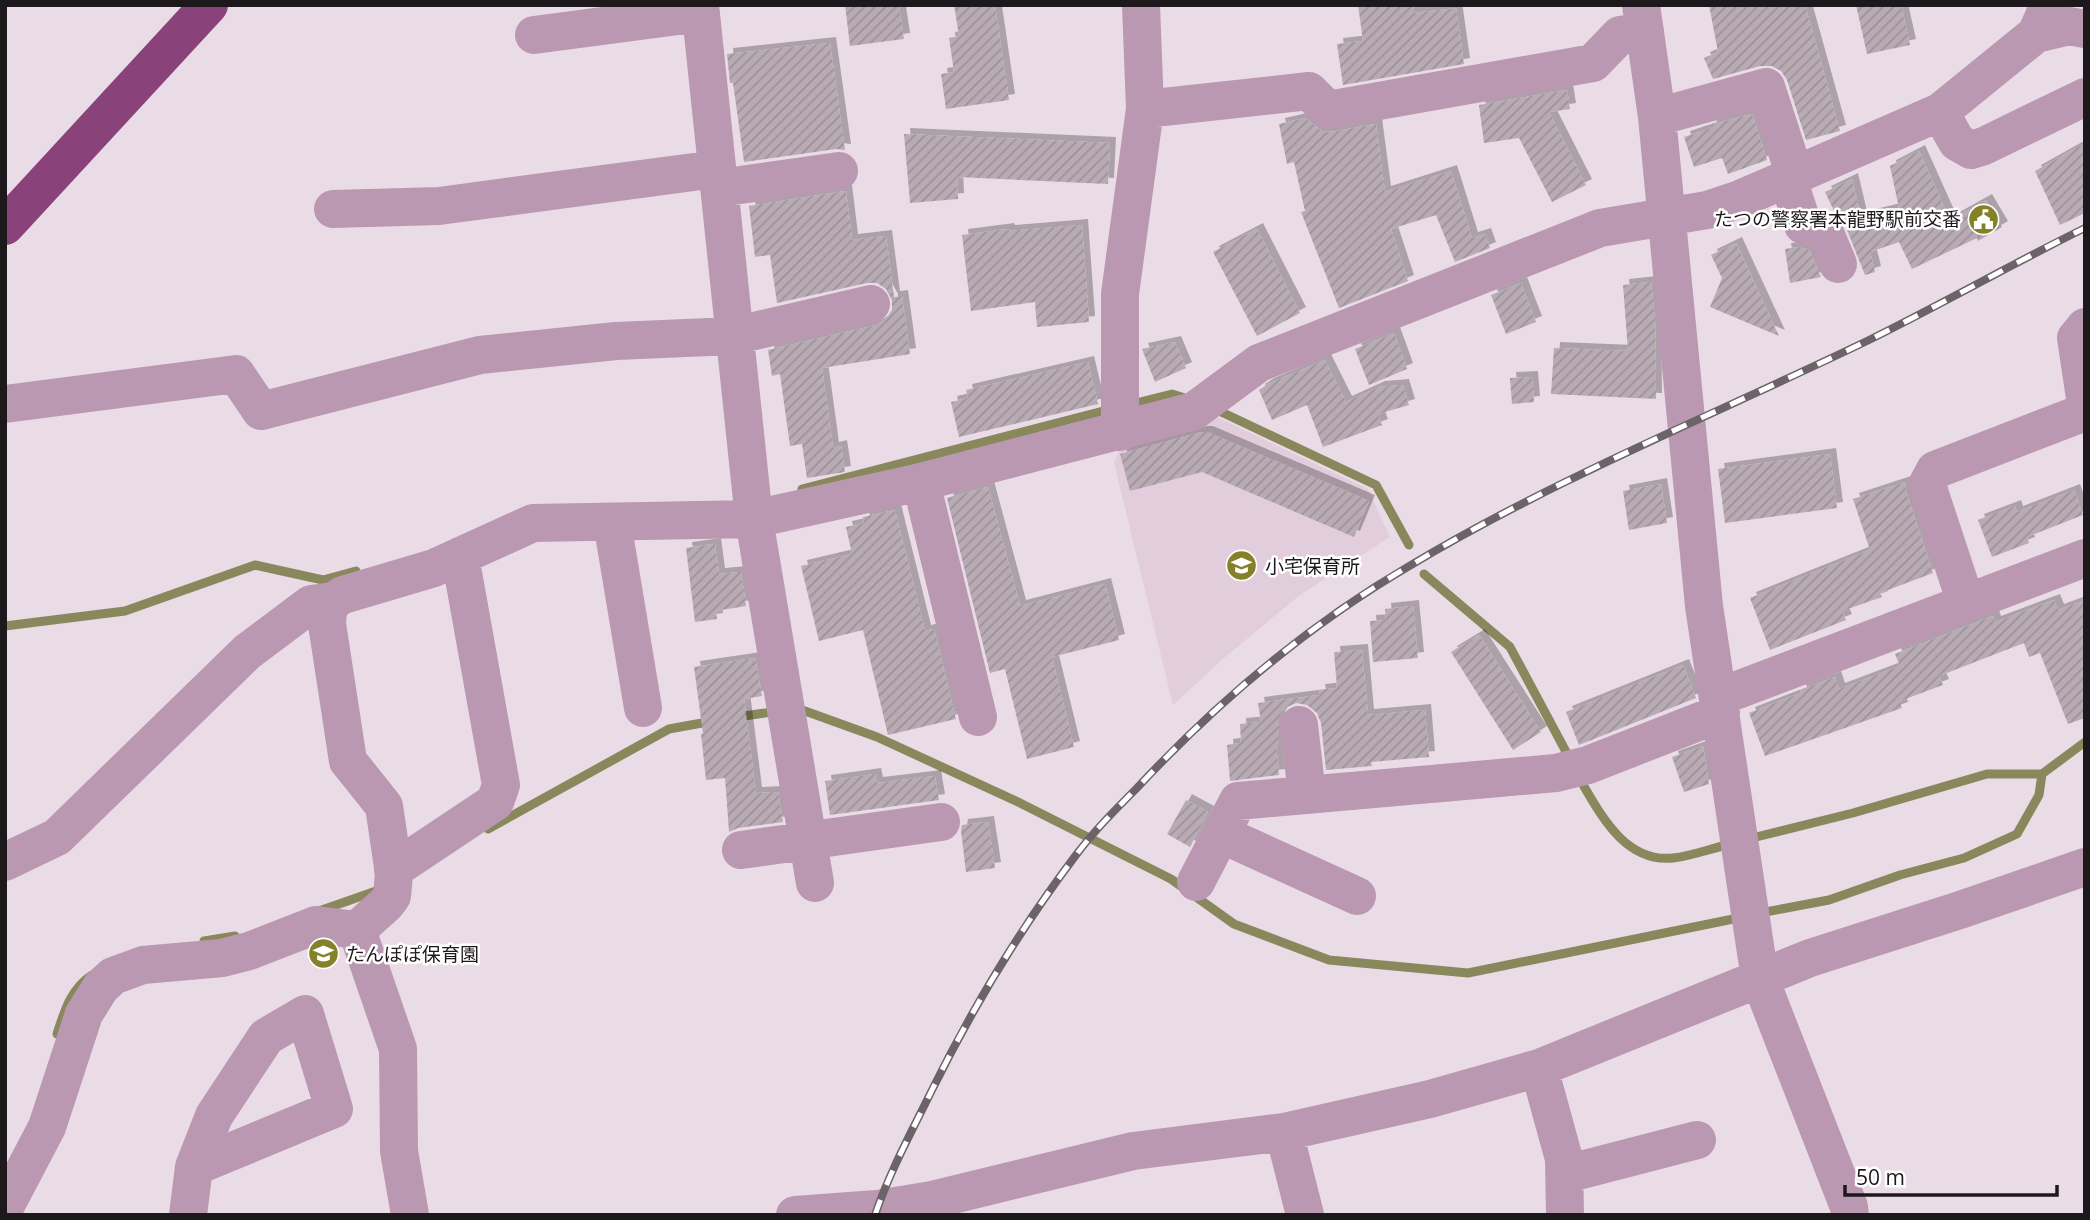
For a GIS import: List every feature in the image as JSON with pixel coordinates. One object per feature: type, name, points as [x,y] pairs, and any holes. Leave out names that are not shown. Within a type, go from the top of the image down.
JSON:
[{"type":"highway","points":[[5,226],[209,5]]},
{"type":"street","points":[[1120,432],[1120,294],[1145,109],[1142,5]]},
{"type":"street","points":[[534,35],[701,9],[754,519],[815,883]]},
{"type":"street","points":[[1145,109],[1309,91],[1328,110],[1593,63],[1620,35],[1643,18],[1657,117],[1704,606],[1760,979],[1850,1215]]},
{"type":"street","points":[[5,862],[57,837],[247,652],[311,604],[333,601],[343,595],[434,568],[533,523],[754,519],[921,482],[1194,411],[1259,363],[1600,228],[1707,210],[1791,177],[1940,112],[2042,20],[2085,29]]},
{"type":"street","points":[[1657,117],[1766,87],[1803,225],[1825,233],[1838,264]]},
{"type":"street","points":[[1940,112],[1956,142],[1971,150],[2085,97]]},
{"type":"street","points":[[333,209],[439,206],[717,178],[838,171]]},
{"type":"street","points":[[5,404],[236,374],[261,411],[480,355],[616,341],[733,336],[871,304]]},
{"type":"street","points":[[2085,327],[2076,338],[2085,398]]},
{"type":"street","points":[[1966,603],[1927,485],[1935,470],[2085,412]]},
{"type":"street","points":[[921,482],[978,717]]},
{"type":"street","points":[[612,522],[643,708]]},
{"type":"street","points":[[393,870],[495,802],[501,785],[460,556]]},
{"type":"street","points":[[1196,882],[1238,801],[1556,773],[1588,765],[1720,705],[1966,603],[2085,558]]},
{"type":"street","points":[[5,1207],[47,1127],[84,1014],[101,987],[113,976],[143,965],[222,958],[249,951],[316,925],[357,930],[392,896],[393,870],[384,806],[348,761],[327,624],[328,611],[333,601]]},
{"type":"street","points":[[1299,725],[1307,795]]},
{"type":"street","points":[[741,850],[940,821]]},
{"type":"street","points":[[1221,834],[1357,896]]},
{"type":"street","points":[[795,1215],[932,1207],[1133,1151],[1284,1132],[1430,1100],[1539,1068],[1810,958],[2085,867]]},
{"type":"street","points":[[357,930],[398,1049],[399,1151],[410,1215]]},
{"type":"street","points":[[1539,1068],[1564,1159],[1566,1215]]},
{"type":"street","points":[[1284,1132],[1305,1215]]},
{"type":"street","points":[[1566,1174],[1697,1140]]},
{"type":"street","points":[[188,1215],[194,1167]]},
{"type":"shaded area","name":"小宅保育所","points":[[1217,417],[1368,489],[1390,537],[1300,595],[1224,658],[1173,705],[1114,463],[1123,441]]},
{"type":"building","points":[[845,5],[899,5],[904,39],[850,46]]},
{"type":"building","points":[[954,5],[995,5],[1009,100],[946,109],[941,74],[954,72],[949,38],[959,36]]},
{"type":"building","points":[[1358,5],[1413,5],[1414,13],[1456,8],[1464,64],[1343,85],[1337,44],[1363,41]]},
{"type":"building","points":[[1709,5],[1805,5],[1840,131],[1806,140],[1787,80],[1781,71],[1772,66],[1760,66],[1713,79],[1704,58],[1718,52]]},
{"type":"building","points":[[1856,5],[1901,5],[1910,45],[1867,54]]},
{"type":"building","points":[[830,43],[845,150],[744,162],[727,54]]},
{"type":"building","points":[[1567,90],[1570,109],[1549,112],[1586,185],[1552,202],[1519,138],[1484,143],[1479,105]]},
{"type":"building","points":[[1752,114],[1767,160],[1728,174],[1722,158],[1694,167],[1684,137],[1711,128],[1710,125]]},
{"type":"building","points":[[1305,118],[1322,131],[1332,132],[1376,124],[1385,192],[1451,171],[1472,238],[1485,234],[1490,248],[1455,262],[1436,215],[1391,229],[1408,281],[1339,308],[1301,212],[1305,211],[1294,162],[1287,164],[1279,124]]},
{"type":"building","points":[[904,134],[1110,143],[1108,184],[957,177],[958,199],[910,203]]},
{"type":"building","points":[[2085,143],[2085,213],[2060,225],[2035,171]]},
{"type":"building","points":[[1919,151],[1950,220],[1986,200],[2002,227],[1978,241],[1977,238],[1912,269],[1899,242],[1870,252],[1875,272],[1865,275],[1845,225],[1836,215],[1825,192],[1852,179],[1861,217],[1899,208],[1890,166]]},
{"type":"building","points":[[846,191],[852,240],[886,236],[894,297],[902,296],[910,354],[822,368],[833,448],[841,446],[845,472],[807,478],[802,444],[790,446],[780,374],[772,376],[768,350],[877,325],[886,319],[892,310],[892,300],[886,289],[877,283],[867,283],[777,303],[770,255],[755,257],[749,206]]},
{"type":"building","points":[[1082,225],[1089,322],[1037,327],[1035,302],[971,311],[962,235],[1008,229]]},
{"type":"building","points":[[1257,229],[1300,313],[1257,336],[1213,252]]},
{"type":"building","points":[[1736,243],[1779,336],[1710,307],[1722,278],[1711,255]]},
{"type":"building","points":[[1798,247],[1809,250],[1821,277],[1790,283],[1785,249]]},
{"type":"building","points":[[1651,282],[1655,321],[1656,399],[1551,394],[1554,348],[1628,351],[1623,285]]},
{"type":"building","points":[[1521,283],[1536,322],[1506,334],[1491,295]]},
{"type":"building","points":[[1394,333],[1407,369],[1369,385],[1355,349]]},
{"type":"building","points":[[1175,342],[1186,368],[1155,382],[1142,349]]},
{"type":"building","points":[[1325,360],[1346,402],[1379,387],[1403,385],[1409,405],[1378,414],[1382,425],[1323,447],[1307,405],[1272,420],[1259,390]]},
{"type":"building","points":[[1088,362],[1098,404],[959,437],[951,402],[968,398],[966,390]]},
{"type":"building","points":[[1532,377],[1534,402],[1512,404],[1510,378]]},
{"type":"building","points":[[1207,432],[1369,501],[1354,537],[1202,472],[1130,491],[1120,454]]},
{"type":"building","points":[[1830,454],[1837,508],[1725,523],[1718,469]]},
{"type":"building","points":[[1905,482],[1933,573],[1880,593],[1882,597],[1842,611],[1846,620],[1770,650],[1750,598],[1870,550],[1853,499]]},
{"type":"building","points":[[1661,484],[1667,523],[1629,530],[1623,491]]},
{"type":"building","points":[[988,487],[1020,606],[1105,584],[1119,640],[1052,657],[1074,747],[1027,759],[1005,669],[990,673],[947,498]]},
{"type":"building","points":[[2074,490],[2083,515],[2027,537],[2029,543],[1992,557],[1978,520],[2015,506],[2017,512]]},
{"type":"building","points":[[895,510],[925,631],[934,629],[956,719],[888,735],[863,630],[819,641],[801,566],[852,554],[846,527],[864,523],[863,517]]},
{"type":"building","points":[[715,544],[719,574],[741,572],[746,606],[716,611],[717,619],[695,622],[686,548]]},
{"type":"building","points":[[2054,600],[2058,610],[2085,600],[2085,718],[2068,724],[2040,653],[2029,657],[2024,643],[1939,676],[1943,685],[1900,701],[1902,708],[1765,756],[1749,713],[1835,677],[1839,689],[1900,666],[1895,654],[1993,616],[1995,622]]},
{"type":"building","points":[[1413,606],[1418,658],[1373,662],[1370,621],[1386,620],[1385,609]]},
{"type":"building","points":[[1479,635],[1541,732],[1513,750],[1451,652]]},
{"type":"building","points":[[1362,650],[1368,715],[1425,710],[1429,757],[1371,762],[1372,766],[1326,770],[1321,723],[1317,713],[1307,705],[1296,703],[1285,708],[1279,717],[1279,745],[1276,745],[1279,775],[1230,781],[1227,745],[1241,743],[1240,724],[1261,722],[1258,703],[1320,695],[1319,690],[1337,688],[1334,652]]},
{"type":"building","points":[[755,658],[762,696],[744,699],[756,793],[778,792],[783,822],[738,828],[729,832],[725,778],[706,780],[694,667]]},
{"type":"building","points":[[1683,665],[1696,698],[1579,745],[1566,712]]},
{"type":"building","points":[[1703,746],[1709,784],[1684,792],[1672,757]]},
{"type":"building","points":[[875,774],[877,783],[935,776],[939,800],[830,815],[825,781]]},
{"type":"building","points":[[1186,800],[1208,812],[1190,847],[1167,834]]},
{"type":"building","points":[[988,822],[995,868],[966,872],[962,825]]},
{"type":"waterway","points":[[1128,405],[1172,394],[1188,399]]},
{"type":"waterway","points":[[802,489],[1111,409]]},
{"type":"waterway","points":[[1215,409],[1376,485],[1409,545]]},
{"type":"waterway","points":[[5,626],[125,611],[255,565],[323,580],[356,571]]},
{"type":"waterway","points":[[1424,574],[1510,647],[1570,759]]},
{"type":"waterway","points":[[737,717],[779,711]]},
{"type":"waterway","points":[[796,711],[805,711],[877,737],[1018,802],[1171,879],[1234,924],[1329,960],[1468,973],[1743,917]]},
{"type":"waterway","points":[[488,829],[669,729],[713,721]]},
{"type":"waterway","points":[[1760,913],[1829,900],[1900,875],[1964,858],[2017,834],[2039,795],[2042,774],[2085,742]]},
{"type":"waterway","points":[[1748,839],[1853,813],[1987,774],[2042,774]]},
{"type":"waterway","points":[[1579,778],[1605,820],[1627,844],[1641,853],[1673,858],[1731,844]]},
{"type":"waterway","points":[[319,911],[379,890]]},
{"type":"waterway","points":[[204,941],[235,936]]},
{"type":"waterway","points":[[57,1034],[74,994],[92,975]]},
{"type":"railway","points":[[875,1215],[902,1151],[964,1029],[998,969],[1055,883],[1083,846],[1167,757],[1265,667],[1373,588],[1523,503],[1869,340],[2085,228]]},
{"type":"place","name":"たつの警察署本龍野駅前交番","points":[[1984,219]]},
{"type":"place","name":"小宅保育所","points":[[1242,566]]},
{"type":"place","name":"たんぽぽ保育園","points":[[323,954]]}]
